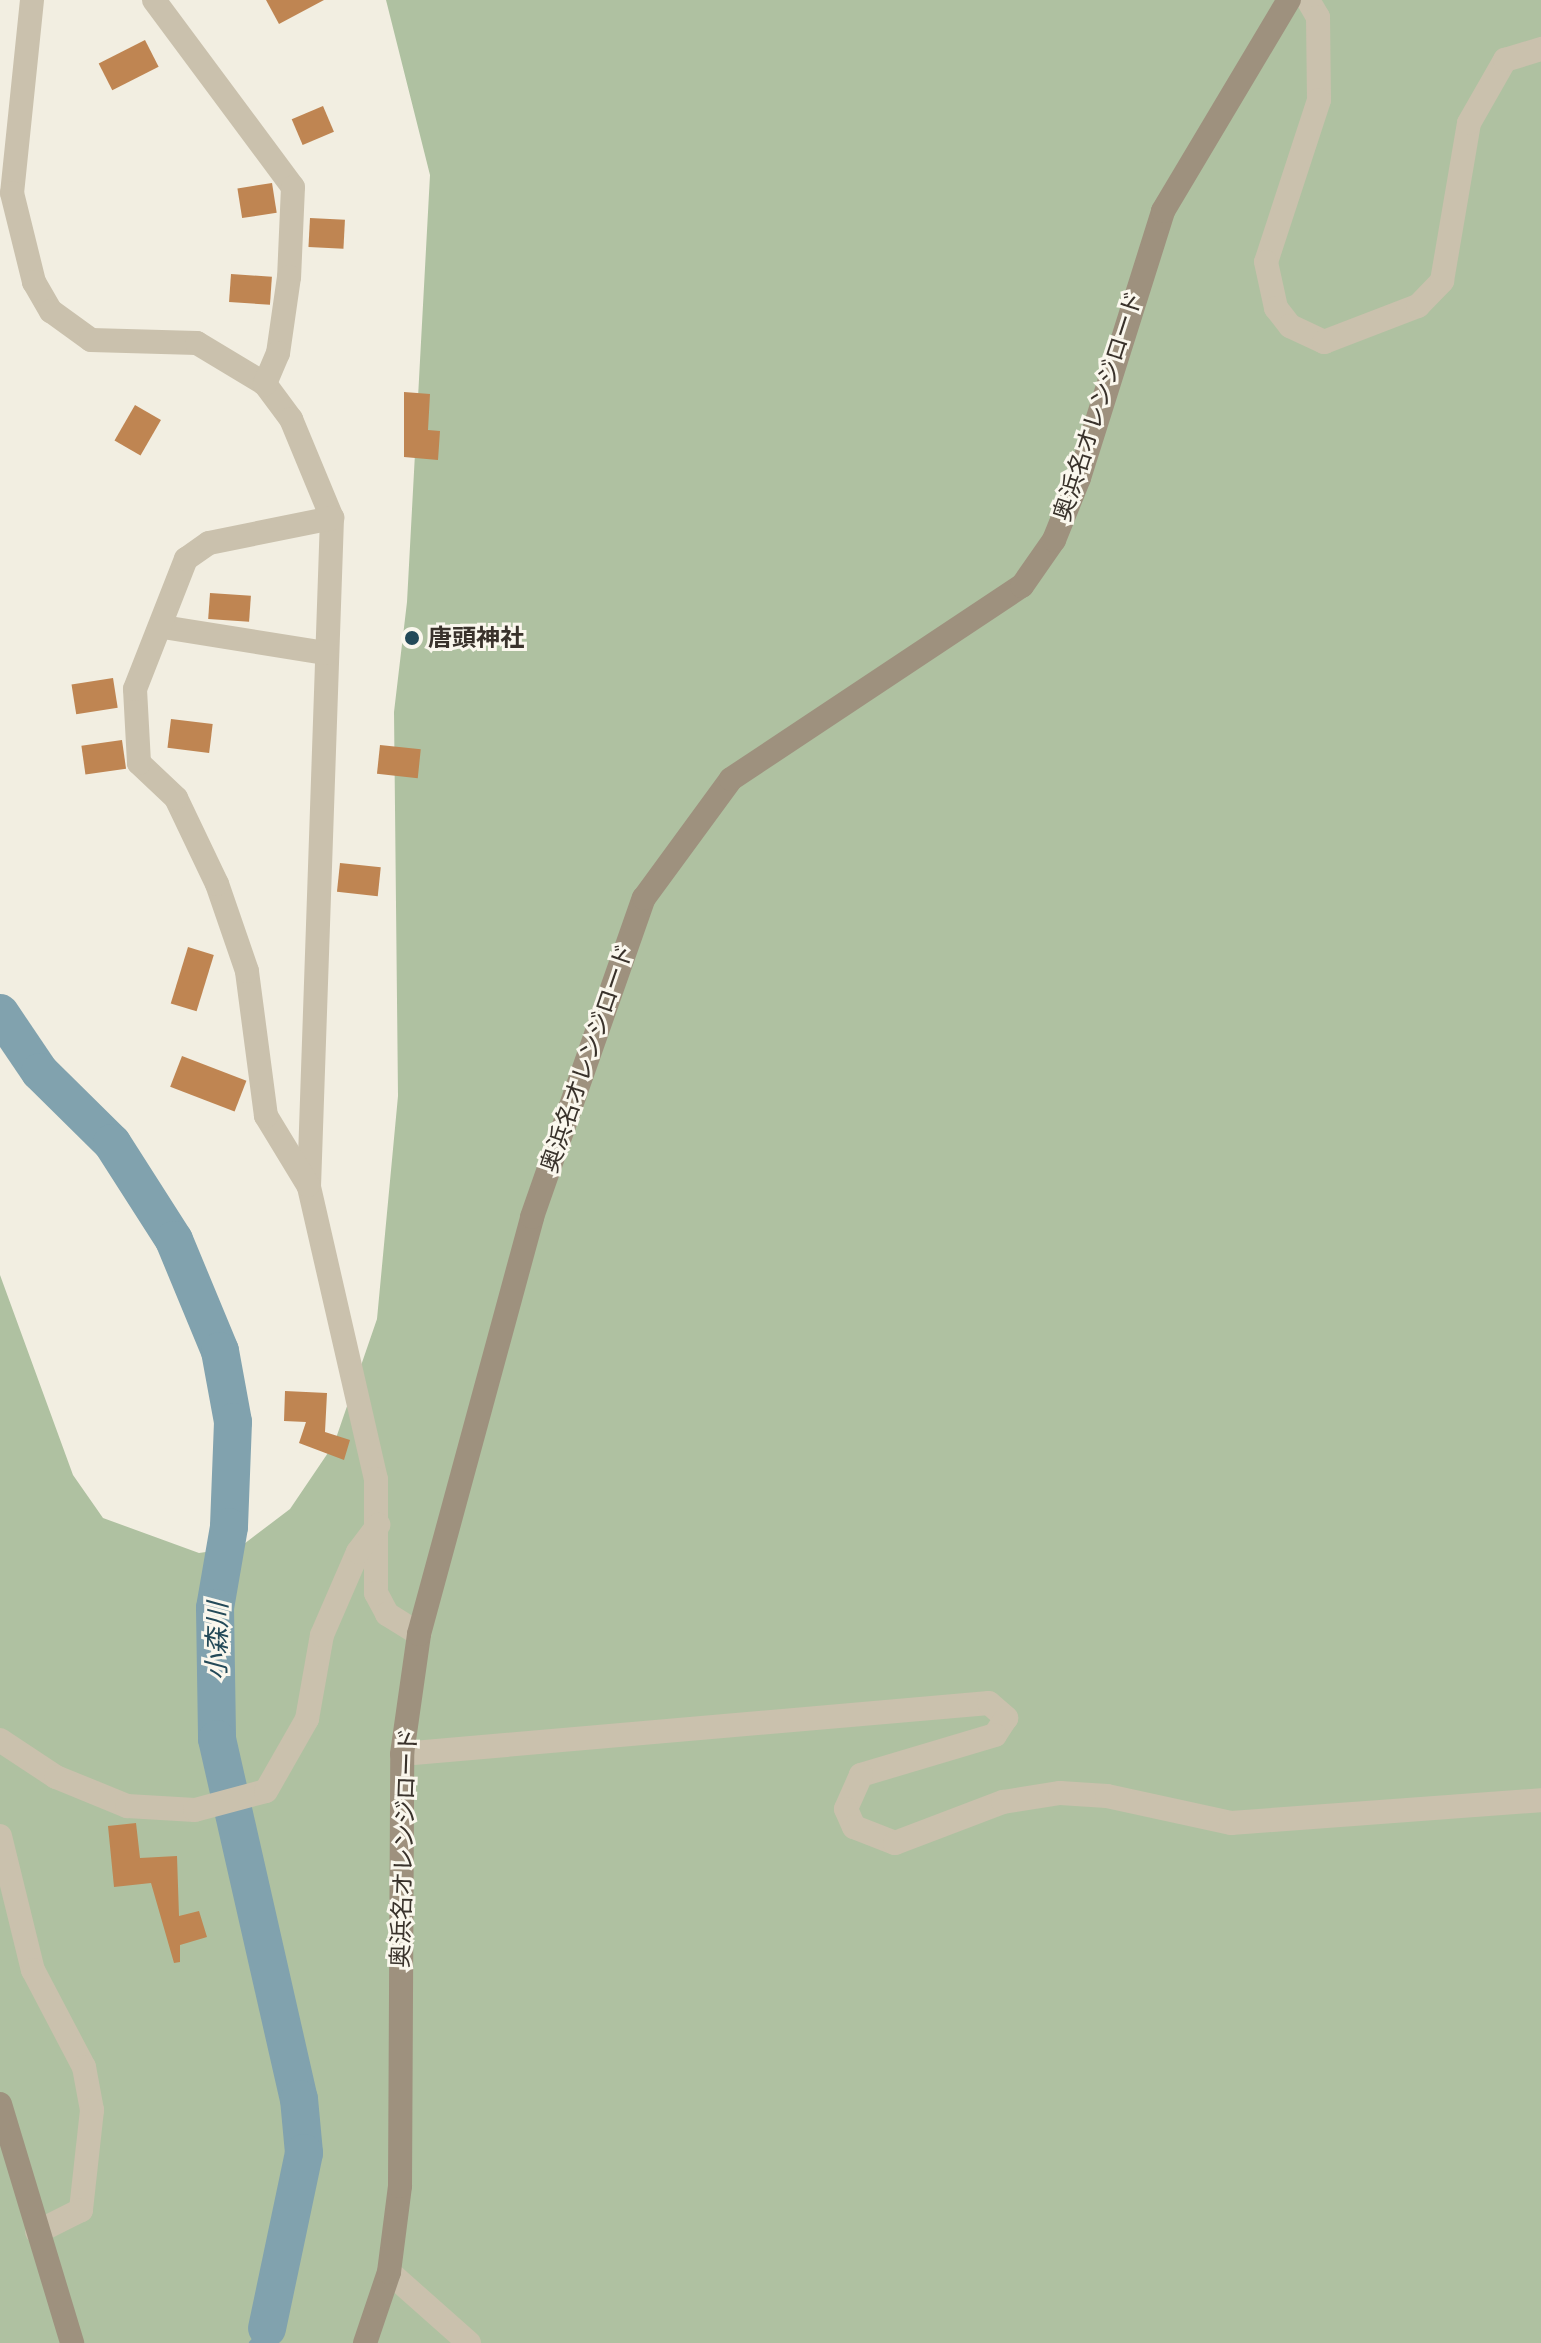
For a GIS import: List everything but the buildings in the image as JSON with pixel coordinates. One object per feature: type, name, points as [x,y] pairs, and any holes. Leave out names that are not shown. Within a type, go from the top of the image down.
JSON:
[{"type":"street","points":[[32,0],[12,193],[34,282],[51,311],[91,340],[197,343],[265,384],[291,419],[332,518],[309,1187],[370,1452],[378,1525],[376,1593],[387,1614],[419,1634]]},
{"type":"street","points":[[154,0],[293,187],[278,353],[265,384]]},
{"type":"street","name":"奥浜名オレンジロード","points":[[365,2343],[389,2272],[400,2174],[402,1754],[419,1634],[528,1231],[644,898],[731,779],[983,616],[1030,575],[1054,540],[1079,478],[1163,211],[1289,0]]},
{"type":"street","points":[[1308,0],[1318,17],[1319,100],[1266,262],[1276,308],[1290,326],[1324,342],[1418,306],[1442,281],[1469,123],[1505,60],[1541,49]]},
{"type":"street","points":[[309,1187],[266,1116],[247,971],[217,884],[176,798],[139,763],[135,689],[163,627],[175,576],[209,543],[332,518]]},
{"type":"street","points":[[163,627],[326,653]]},
{"type":"street","points":[[0,1740],[56,1777],[127,1806],[195,1810],[266,1791],[307,1719],[322,1635],[358,1552],[378,1525]]},
{"type":"street","points":[[402,1754],[989,1703],[1006,1718],[995,1735],[861,1775],[846,1809],[854,1827],[895,1843],[1003,1802],[1060,1793],[1107,1796],[1231,1823],[1541,1800]]},
{"type":"street","points":[[0,1836],[33,1970],[84,2067],[92,2110],[81,2210],[37,2232]]},
{"type":"street","points":[[0,2104],[72,2343]]},
{"type":"street","points":[[389,2272],[469,2343]]},
{"type":"green space","points":[[386,0],[1541,0],[1541,2343],[0,2343],[0,1275],[73,1475],[103,1518],[199,1553],[240,1547],[290,1509],[334,1444],[377,1319],[398,1096],[394,712],[407,602],[430,175]]},
{"type":"waterway","name":"小森川","points":[[0,1013],[40,1072],[112,1143],[174,1240],[220,1351],[233,1422],[229,1527],[215,1608],[217,1739],[299,2099],[304,2153],[267,2328]]},
{"type":"waterway","points":[[267,2328],[271,2343]]},
{"type":"waterway","points":[[252,2343],[267,2328]]},
{"type":"place","name":"唐頭神社","points":[[412,638]]}]
